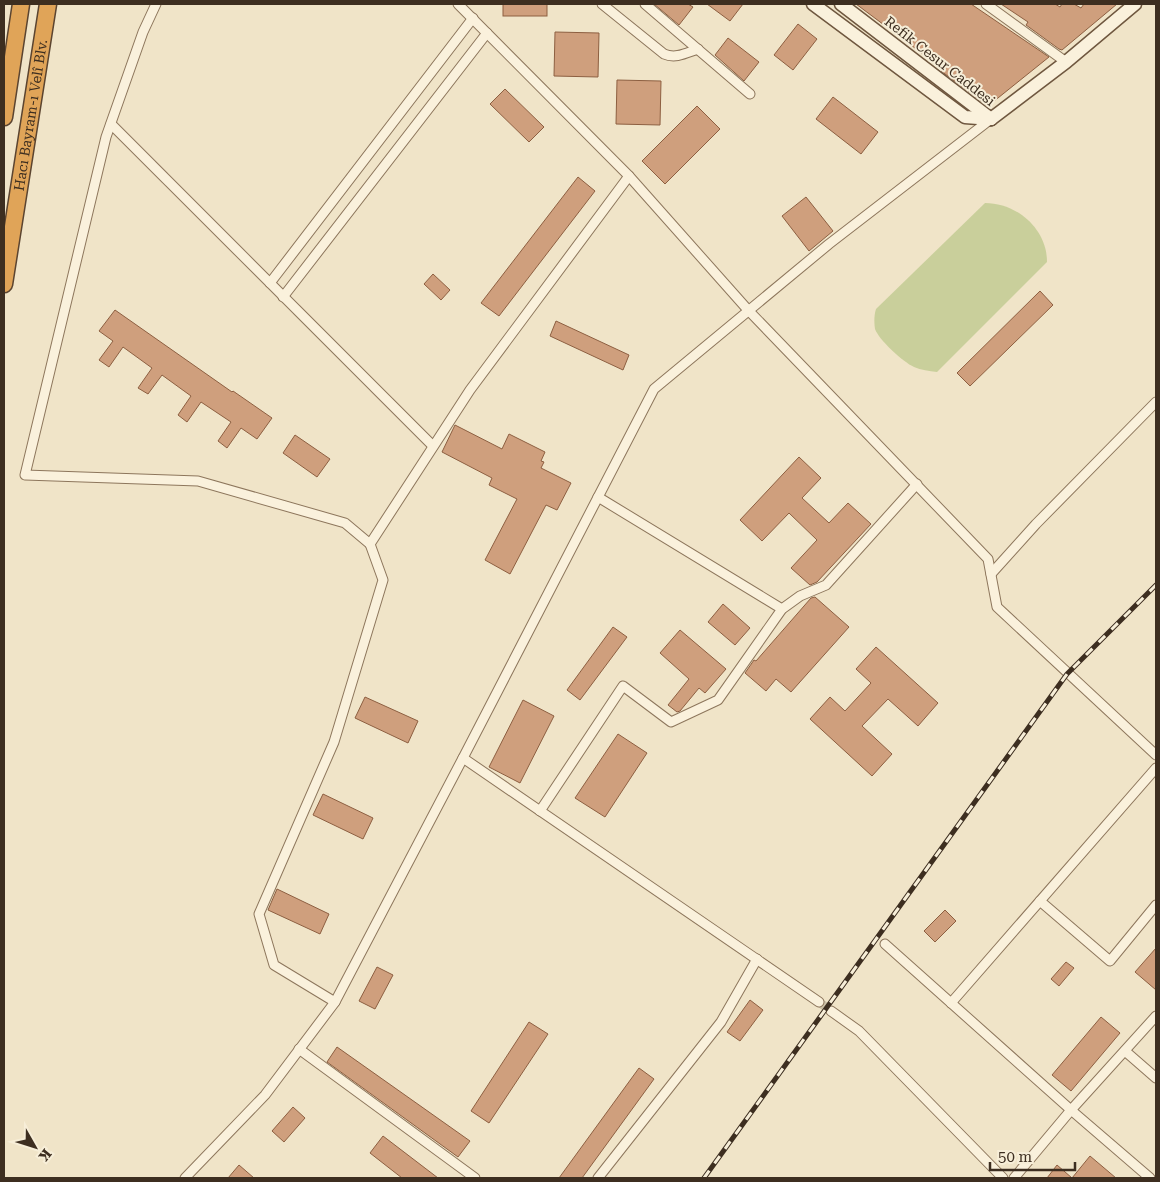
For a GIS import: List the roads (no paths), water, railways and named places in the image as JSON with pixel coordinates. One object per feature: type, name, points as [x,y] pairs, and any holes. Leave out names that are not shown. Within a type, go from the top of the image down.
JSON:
[{"type":"highway","name":"Hacı Bayram-ı Velî Blv.","points":[[4,117],[21,4]]},
{"type":"highway","name":"Hacı Bayram-ı Velî Blv.","points":[[4,284],[48,4]]},
{"type":"street","points":[[156,4],[143,32],[106,138],[25,475],[198,481],[345,523],[370,544],[383,580],[334,742],[259,914],[274,965],[335,1002]]},
{"type":"street","points":[[458,4],[629,176],[748,310],[988,558],[997,607],[1156,755]]},
{"type":"street","points":[[602,4],[670,57],[679,56],[698,48]]},
{"type":"street","points":[[646,4],[750,94]]},
{"type":"street","name":"Refik Cesur Caddesi","points":[[813,4],[966,117],[991,119]]},
{"type":"street","name":"Refik Cesur Caddesi","points":[[841,4],[991,119]]},
{"type":"street","points":[[986,4],[1066,62]]},
{"type":"street","points":[[184,1178],[265,1094],[335,1002],[464,758],[654,388],[829,244],[1066,62],[1135,4]]},
{"type":"street","points":[[270,283],[473,18]]},
{"type":"street","points":[[284,297],[487,33]]},
{"type":"street","points":[[111,124],[433,446]]},
{"type":"street","points":[[370,544],[470,390],[629,176]]},
{"type":"street","points":[[991,574],[1036,524],[1156,402]]},
{"type":"street","points":[[540,811],[623,686],[671,722],[718,700],[782,609],[800,596],[826,586],[917,484]]},
{"type":"street","points":[[598,497],[782,609]]},
{"type":"street","points":[[464,758],[819,1002]]},
{"type":"street","points":[[951,1003],[1156,768]]},
{"type":"street","points":[[1040,901],[1110,961],[1156,905]]},
{"type":"street","points":[[885,944],[1150,1178]]},
{"type":"street","points":[[598,1178],[721,1022],[757,959]]},
{"type":"street","points":[[831,1011],[859,1031],[1003,1178]]},
{"type":"street","points":[[1014,1178],[1071,1110],[1156,1016]]},
{"type":"street","points":[[299,1049],[475,1178]]},
{"type":"street","points":[[1125,1050],[1156,1078]]},
{"type":"tunnel","points":[[819,1002],[831,1011]]},
{"type":"railway","points":[[704,1178],[1067,674],[1156,585]]}]
